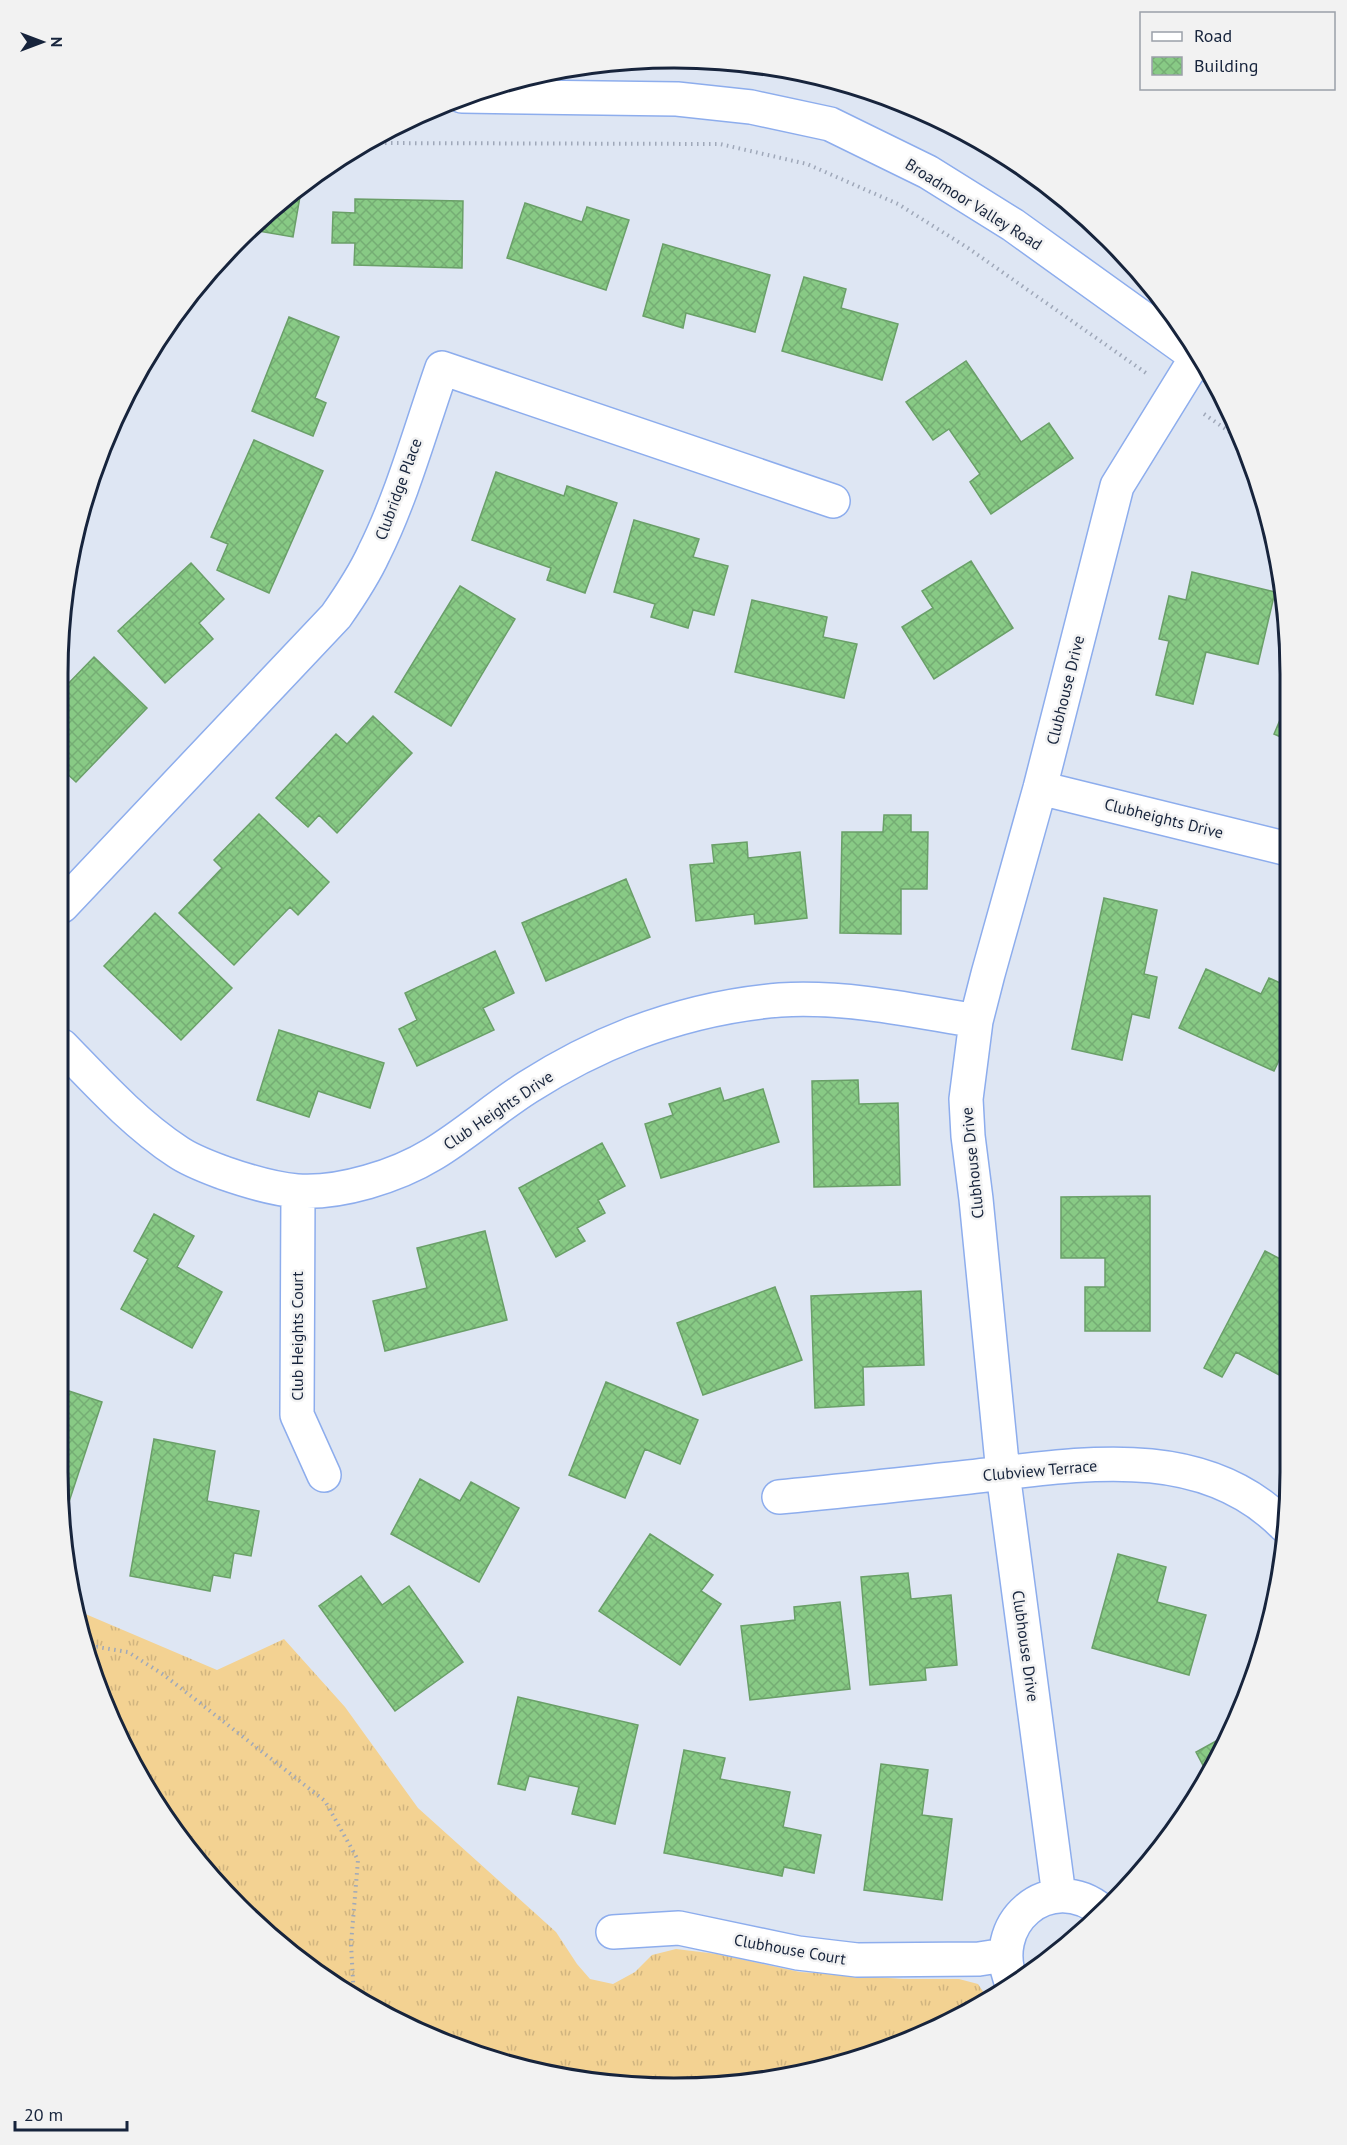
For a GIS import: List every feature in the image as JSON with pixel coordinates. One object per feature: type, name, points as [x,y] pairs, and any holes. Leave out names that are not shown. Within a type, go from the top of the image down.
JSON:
[{"type":"street","name":"Broadmoor Valley Road","points":[[490,96],[677,99],[751,107],[830,124],[928,172],[1013,225],[1185,349]]},
{"type":"street","name":"Clubridge Place","points":[[68,900],[314,642],[336,616],[375,553],[442,368],[833,501]]},
{"type":"street","name":"Clubhouse Drive","points":[[1059,1896],[1003,1473],[966,1099],[976,1021],[1040,788],[1117,486],[1174,393],[1196,368]]},
{"type":"street","name":"Clubheights Drive","points":[[1040,788],[1280,847]]},
{"type":"street","name":"Club Heights Drive","points":[[68,1052],[148,1130],[179,1153],[245,1181],[298,1191],[363,1183],[393,1173],[430,1156],[460,1137],[527,1087],[584,1055],[679,1018],[780,1000],[884,1005],[976,1021]]},
{"type":"street","name":"Club Heights Court","points":[[298,1191],[297,1415],[324,1475]]},
{"type":"street","name":"Clubview Terrace","points":[[779,1497],[1003,1473],[1102,1464],[1135,1464],[1181,1470],[1214,1480],[1248,1495],[1277,1519]]},
{"type":"street","points":[[1009,1970],[1007,1938],[1015,1922],[1026,1909],[1042,1900],[1059,1896],[1077,1897],[1096,1906]]},
{"type":"street","name":"Clubhouse Court","points":[[613,1932],[679,1928],[798,1953],[857,1960],[979,1959],[1009,1970]]},
{"type":"path","points":[[382,143],[720,144],[807,164],[898,204],[948,235],[1228,431]]},
{"type":"path","points":[[94,1648],[128,1652],[164,1675],[325,1801],[358,1860],[351,1944],[353,1985]]},
{"type":"green space","points":[[85,1614],[217,1670],[284,1639],[345,1707],[418,1808],[556,1932],[590,1979],[613,1984],[635,1972],[652,1955],[676,1949],[717,1954],[800,1972],[903,1979],[959,1979],[978,1984],[983,1992],[942,2015],[868,2045],[792,2066],[713,2076],[674,2078],[634,2076],[555,2066],[517,2057],[442,2031],[405,2015],[337,1975],[274,1927],[218,1871],[170,1808],[130,1740],[100,1666]]},
{"type":"building","points":[[300,197],[293,237],[260,231]]},
{"type":"building","points":[[355,199],[463,201],[462,268],[354,265],[355,243],[332,243],[333,212],[355,213]]},
{"type":"building","points":[[525,203],[582,222],[587,207],[629,220],[606,290],[507,258]]},
{"type":"building","points":[[663,244],[770,275],[755,332],[686,313],[683,328],[643,316]]},
{"type":"building","points":[[804,277],[846,289],[841,308],[898,324],[882,380],[782,351]]},
{"type":"building","points":[[289,317],[339,337],[315,398],[326,403],[313,436],[252,411]]},
{"type":"building","points":[[966,361],[1021,442],[1049,423],[1073,458],[991,514],[970,482],[980,474],[949,429],[933,440],[906,402]]},
{"type":"building","points":[[254,440],[323,471],[269,593],[217,570],[228,544],[211,537]]},
{"type":"building","points":[[496,472],[564,496],[567,486],[617,503],[585,593],[547,580],[551,568],[472,540]]},
{"type":"building","points":[[634,520],[699,539],[693,557],[728,566],[714,615],[693,610],[688,628],[651,617],[655,604],[614,592]]},
{"type":"building","points":[[971,561],[1013,628],[934,679],[902,627],[933,608],[922,591]]},
{"type":"building","points":[[191,563],[224,599],[199,623],[213,639],[165,683],[118,631]]},
{"type":"building","points":[[1192,572],[1274,592],[1274,596],[1258,664],[1206,652],[1193,704],[1156,695],[1169,641],[1159,639],[1169,596],[1186,600]]},
{"type":"building","points":[[460,586],[515,619],[451,726],[395,692]]},
{"type":"building","points":[[752,600],[827,617],[823,637],[857,644],[844,698],[735,672]]},
{"type":"building","points":[[94,657],[147,708],[76,782],[68,775],[68,684]]},
{"type":"building","points":[[373,716],[412,753],[337,833],[319,815],[308,827],[276,798],[336,734],[347,744]]},
{"type":"building","points":[[1280,720],[1280,737],[1274,734]]},
{"type":"building","points":[[259,814],[329,882],[298,915],[290,907],[234,965],[179,913],[222,868],[214,860]]},
{"type":"building","points":[[884,815],[911,815],[911,832],[928,832],[927,889],[901,889],[901,934],[840,933],[842,832],[883,832]]},
{"type":"building","points":[[747,842],[748,858],[800,852],[807,918],[755,924],[754,914],[696,921],[690,865],[714,863],[712,845]]},
{"type":"building","points":[[626,879],[650,937],[546,981],[522,923]]},
{"type":"building","points":[[1104,898],[1157,910],[1144,974],[1157,977],[1149,1018],[1132,1014],[1122,1060],[1072,1049]]},
{"type":"building","points":[[155,913],[232,988],[181,1040],[104,966]]},
{"type":"building","points":[[495,951],[514,993],[483,1008],[494,1030],[417,1066],[399,1029],[417,1020],[405,993]]},
{"type":"building","points":[[1206,969],[1261,994],[1269,978],[1280,983],[1280,1058],[1274,1071],[1179,1028]]},
{"type":"building","points":[[279,1030],[384,1063],[370,1108],[318,1091],[309,1117],[257,1100]]},
{"type":"building","points":[[858,1080],[859,1104],[898,1103],[900,1185],[814,1187],[812,1081]]},
{"type":"building","points":[[720,1088],[724,1101],[763,1089],[779,1142],[661,1178],[645,1124],[673,1115],[669,1104]]},
{"type":"building","points":[[602,1143],[625,1186],[598,1200],[605,1213],[577,1228],[585,1241],[556,1257],[519,1188]]},
{"type":"building","points":[[1150,1196],[1150,1331],[1085,1331],[1085,1287],[1105,1287],[1105,1258],[1061,1258],[1061,1197]]},
{"type":"building","points":[[154,1214],[194,1236],[177,1267],[222,1292],[192,1348],[121,1309],[148,1259],[134,1251]]},
{"type":"building","points":[[485,1231],[507,1320],[385,1351],[373,1301],[427,1288],[417,1248]]},
{"type":"building","points":[[1265,1251],[1280,1259],[1280,1375],[1236,1352],[1222,1377],[1204,1368]]},
{"type":"building","points":[[775,1287],[802,1360],[703,1395],[677,1323]]},
{"type":"building","points":[[921,1291],[924,1365],[863,1367],[864,1405],[815,1408],[811,1296]]},
{"type":"building","points":[[606,1382],[698,1420],[680,1464],[645,1449],[625,1498],[569,1475]]},
{"type":"building","points":[[68,1391],[102,1402],[69,1503]]},
{"type":"building","points":[[154,1439],[215,1451],[207,1501],[259,1511],[251,1556],[234,1553],[230,1578],[213,1575],[210,1591],[130,1576]]},
{"type":"building","points":[[420,1479],[460,1501],[471,1482],[519,1508],[479,1582],[391,1534]]},
{"type":"building","points":[[650,1534],[713,1575],[701,1591],[721,1604],[680,1665],[599,1611]]},
{"type":"building","points":[[1118,1554],[1166,1567],[1157,1602],[1206,1615],[1189,1675],[1092,1648]]},
{"type":"building","points":[[908,1573],[911,1599],[951,1595],[957,1665],[925,1668],[926,1680],[870,1685],[861,1577]]},
{"type":"building","points":[[361,1576],[382,1605],[409,1586],[463,1662],[395,1711],[319,1606]]},
{"type":"building","points":[[840,1602],[850,1689],[750,1700],[741,1626],[795,1620],[794,1607]]},
{"type":"building","points":[[518,1697],[638,1725],[615,1824],[572,1814],[579,1787],[529,1776],[525,1790],[498,1784]]},
{"type":"building","points":[[1217,1741],[1203,1765],[1196,1752]]},
{"type":"building","points":[[684,1750],[725,1758],[720,1779],[790,1792],[783,1827],[821,1835],[814,1873],[784,1867],[782,1876],[664,1853]]},
{"type":"building","points":[[881,1764],[928,1770],[922,1815],[952,1819],[942,1900],[864,1890]]}]
